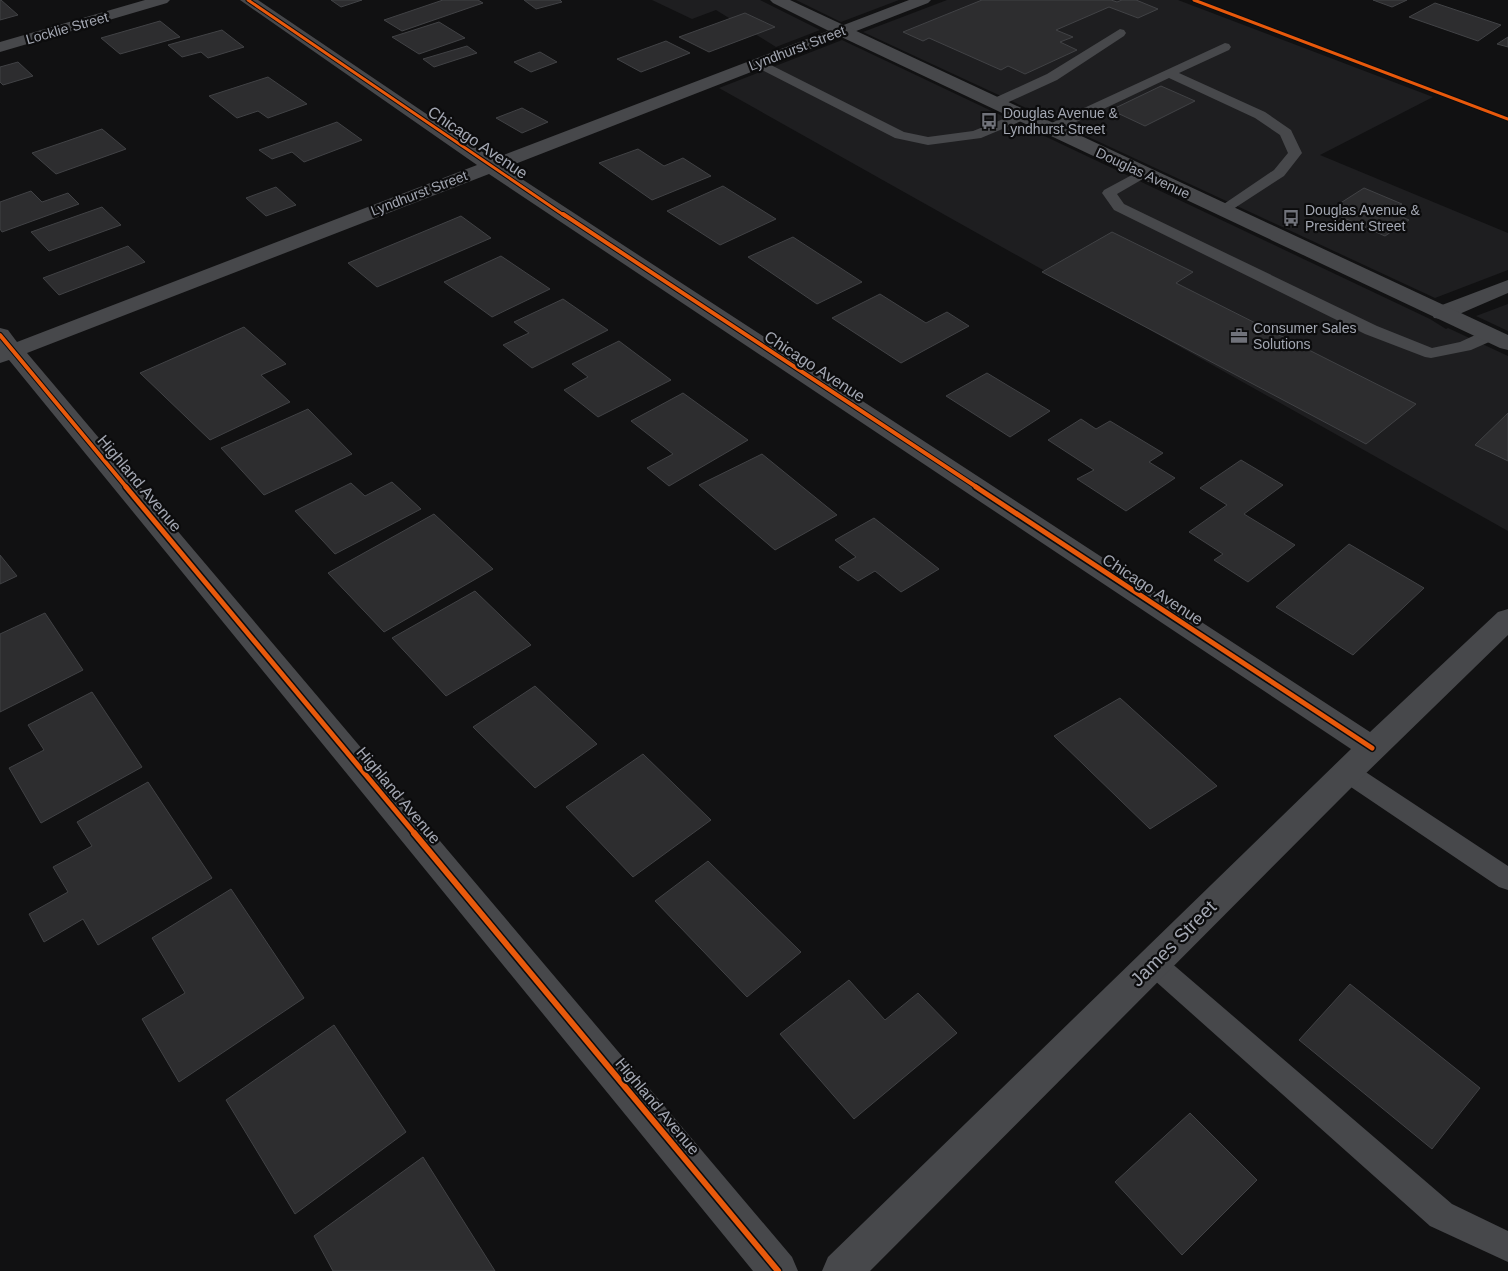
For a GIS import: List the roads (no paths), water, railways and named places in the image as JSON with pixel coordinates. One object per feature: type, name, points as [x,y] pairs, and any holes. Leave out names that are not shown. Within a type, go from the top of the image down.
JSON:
[{"type":"street","name":"Locklie Street","points":[[0,47],[162,0]]},
{"type":"street","name":"Chicago Avenue","points":[[248,0],[490,166],[1372,748]]},
{"type":"street","name":"Douglas Avenue","points":[[778,0],[1508,343]]},
{"type":"street","name":"Lyndhurst Street","points":[[5,347],[490,166],[923,0]]},
{"type":"street","points":[[1442,312],[1508,286]]},
{"type":"street","name":"Highland Avenue","points":[[5,347],[778,1271]]},
{"type":"street","name":"James Street","points":[[842,1271],[1347,772],[1508,619]]},
{"type":"lane","points":[[995,103],[1052,77],[1120,33]]},
{"type":"lane","points":[[1050,129],[1225,48]]},
{"type":"lane","points":[[759,63],[900,135],[928,141],[976,135],[1022,116]]},
{"type":"lane","points":[[1168,74],[1260,115],[1286,132],[1295,153],[1279,173],[1222,210]]},
{"type":"lane","points":[[1142,172],[1109,193],[1119,208],[1371,330],[1431,352],[1465,346],[1490,335]]},
{"type":"lane","points":[[1347,772],[1508,879]]},
{"type":"lane","points":[[1153,963],[1442,1215],[1508,1247]]},
{"type":"place","name":"Douglas Avenue & Lyndhurst Street","points":[[989,121]]},
{"type":"place","name":"Douglas Avenue & President Street","points":[[1291,218]]},
{"type":"place","name":"Consumer Sales Solutions","points":[[1239,336]]}]
